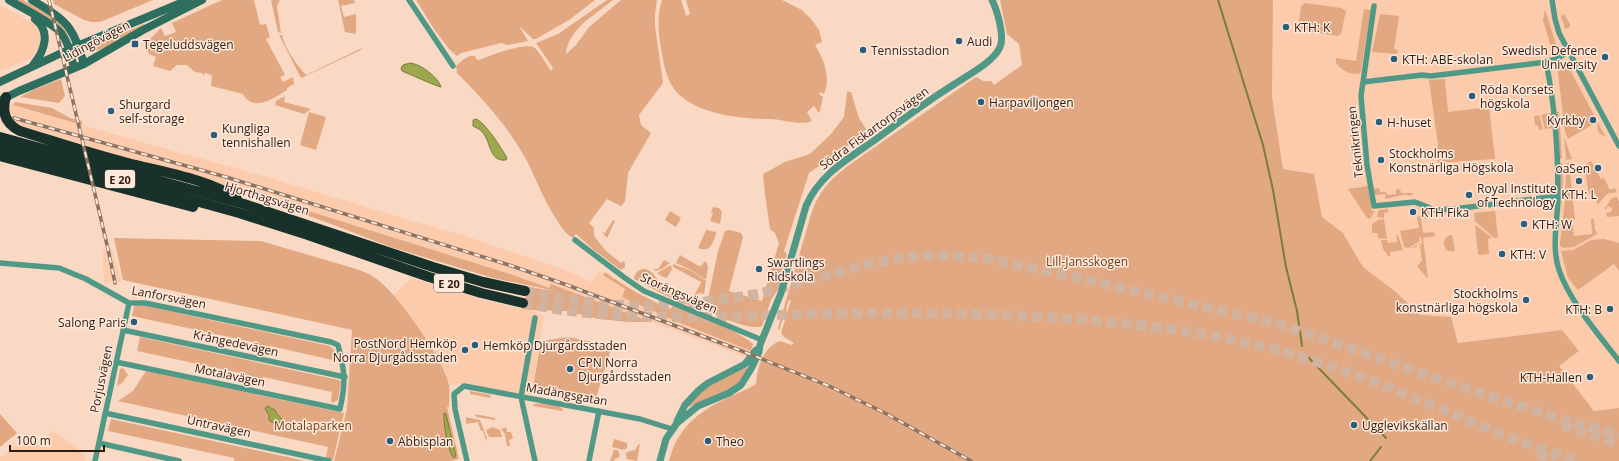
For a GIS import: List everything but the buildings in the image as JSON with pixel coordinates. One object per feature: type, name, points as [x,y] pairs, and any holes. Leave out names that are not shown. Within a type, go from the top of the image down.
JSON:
[{"type":"highway","points":[[3,99],[3,112],[6,120],[14,128],[18,136]]},
{"type":"highway","points":[[2,134],[18,136],[76,149],[201,182],[225,191],[241,208]]},
{"type":"highway","name":"Hjorthagsvägen","points":[[0,147],[241,208],[483,282],[525,292]]},
{"type":"highway","points":[[0,156],[198,208],[241,208]]},
{"type":"highway","name":"Hjorthagsvägen","points":[[241,208],[322,240],[429,277],[481,293],[523,303]]},
{"type":"main road","points":[[9,0],[27,12],[52,25],[59,31],[70,49],[74,68]]},
{"type":"main road","points":[[32,0],[61,18],[69,27],[78,46],[84,64]]},
{"type":"main road","name":"Lidingövägen","points":[[0,82],[70,49],[188,0]]},
{"type":"main road","name":"Lidingövägen","points":[[3,99],[84,64],[142,30],[202,0]]},
{"type":"main road","points":[[27,12],[42,26],[45,35],[42,52],[31,67]]},
{"type":"street","points":[[409,0],[453,66]]},
{"type":"street","name":"Södra Fiskartorpsvägen","points":[[761,343],[781,293],[806,206],[811,195],[835,167],[994,56],[1000,49],[1002,37],[999,20],[992,0]]},
{"type":"street","points":[[1552,0],[1559,33],[1619,146]]},
{"type":"street","name":"Teknikringen","points":[[1374,6],[1361,104],[1374,206],[1415,202],[1435,210],[1454,209],[1558,196]]},
{"type":"street","points":[[1363,82],[1422,74],[1431,76],[1546,62],[1556,59],[1568,52]]},
{"type":"street","points":[[1546,62],[1553,109],[1558,196],[1555,250],[1559,269],[1563,281],[1583,314],[1619,361]]},
{"type":"street","name":"Storängsvägen","points":[[575,240],[644,292],[761,343]]},
{"type":"street","name":"Lanforsvägen","points":[[0,263],[59,268],[86,279],[129,303],[139,302],[168,307],[331,342],[338,345],[345,377]]},
{"type":"street","name":"Porjusvägen","points":[[95,461],[129,303]]},
{"type":"street","points":[[535,318],[521,397],[535,461]]},
{"type":"street","name":"Krångedevägen","points":[[123,330],[345,377]]},
{"type":"street","points":[[660,461],[666,438],[685,406],[698,391],[708,383],[743,365],[750,359],[761,343]]},
{"type":"street","points":[[674,426],[698,406],[734,390],[740,385],[751,369],[759,352],[761,343]]},
{"type":"street","name":"Motalavägen","points":[[116,362],[340,409],[345,377]]},
{"type":"street","name":"Madängsgatan","points":[[467,461],[455,409],[454,394],[458,389],[464,386],[674,426]]},
{"type":"street","points":[[589,461],[599,411]]},
{"type":"street","name":"Untravägen","points":[[105,413],[329,461]]},
{"type":"street","points":[[99,443],[179,461]]},
{"type":"street","points":[[467,461],[474,461]]},
{"type":"shaded area","name":"Royal Institute of Technology","points":[[1273,0],[1619,0],[1619,408],[1594,411],[1559,366],[1579,351],[1562,330],[1458,343],[1451,317],[1420,316],[1396,292],[1363,267],[1343,233],[1322,217],[1314,174],[1283,169],[1272,97]]},
{"type":"shaded area","points":[[0,5],[35,24],[40,34],[40,46],[31,59],[0,71]]},
{"type":"shaded area","points":[[410,63],[419,66],[428,72],[436,79],[441,87],[402,71],[401,68],[403,65]]},
{"type":"shaded area","points":[[0,102],[263,176],[463,235],[562,269],[592,282],[599,271],[625,290],[622,297],[675,321],[751,351],[748,358],[551,284],[549,288],[510,274],[212,181],[0,122]]},
{"type":"shaded area","points":[[476,119],[484,125],[493,136],[507,158],[506,160],[500,160],[493,155],[486,137],[480,130],[473,126],[473,120]]},
{"type":"shaded area","points":[[111,248],[122,282],[104,283],[102,250]]},
{"type":"shaded area","points":[[412,278],[487,301],[531,310],[544,316],[531,394],[518,394],[461,384],[449,385],[434,352],[393,295]]},
{"type":"shaded area","points":[[267,406],[275,410],[283,420],[282,423],[271,422],[269,420],[269,415],[265,409]]},
{"type":"shaded area","points":[[444,413],[446,414],[456,456],[454,458],[446,437]]},
{"type":"shaded area","points":[[52,430],[86,456],[85,461],[0,461],[0,458],[16,445],[41,445]]},
{"type":"green space","points":[[15,0],[23,0],[56,19],[60,22],[69,36],[58,25]]},
{"type":"green space","points":[[53,0],[153,0],[100,22],[92,22],[84,20],[54,4]]},
{"type":"green space","points":[[222,0],[254,0],[260,25],[266,24],[270,37],[266,39],[285,75],[280,77],[283,82],[293,77],[294,84],[276,97],[264,102],[253,103],[243,94],[211,86],[212,75],[205,73],[204,76],[202,73],[195,72],[187,65],[177,65],[170,71],[153,66],[156,57],[149,54],[145,44],[161,28],[165,36],[176,32],[172,23]]},
{"type":"green space","points":[[271,0],[280,0],[277,6],[281,33],[278,32]]},
{"type":"green space","points":[[338,0],[354,0],[355,3],[341,6],[344,17],[356,14],[356,34],[345,32]]},
{"type":"green space","points":[[416,0],[595,0],[569,20],[536,39],[533,39],[519,26],[528,41],[508,45],[501,43],[461,53],[457,56],[449,49],[434,29]]},
{"type":"green space","points":[[607,0],[613,0],[577,30],[568,45],[566,54],[576,45],[589,27],[621,0],[657,0],[655,26],[663,83],[639,115],[641,125],[651,133],[628,173],[625,201],[621,206],[607,199],[589,223],[594,228],[594,236],[606,251],[621,263],[624,261],[625,267],[621,270],[594,250],[576,234],[573,238],[563,229],[550,209],[527,161],[509,132],[493,111],[457,73],[456,66],[470,56],[475,56],[476,59],[479,60],[508,50],[531,46],[537,50],[551,71],[553,68],[536,43],[558,34]]},
{"type":"green space","points":[[662,0],[681,0],[686,16],[690,14],[686,0],[782,0],[802,10],[819,30],[822,42],[815,45],[824,62],[827,75],[824,94],[820,92],[819,94],[823,97],[819,113],[814,106],[807,112],[812,121],[802,123],[774,119],[745,118],[705,109],[682,97],[671,85],[664,64],[658,24]]},
{"type":"green space","name":"Lill-Jansskogen","points":[[1000,0],[1273,0],[1272,97],[1283,169],[1314,174],[1322,217],[1343,233],[1363,267],[1396,292],[1420,315],[1451,317],[1458,343],[1562,330],[1579,351],[1559,366],[1594,411],[1619,408],[1619,461],[669,461],[678,438],[692,421],[700,414],[720,402],[756,384],[762,359],[769,348],[780,341],[792,345],[794,343],[784,337],[781,333],[791,300],[789,300],[779,331],[778,328],[812,211],[827,185],[836,175],[849,165],[976,77],[983,81],[991,81],[994,85],[1022,65],[1019,44],[1007,34]]},
{"type":"green space","points":[[1305,3],[1341,8],[1346,11],[1341,34],[1337,36],[1302,30],[1299,23],[1301,6]]},
{"type":"green space","points":[[1364,9],[1371,10],[1361,71],[1359,74],[1346,72],[1336,63],[1336,58],[1356,61]]},
{"type":"green space","points":[[1545,9],[1556,44],[1555,50],[1552,51],[1543,20]]},
{"type":"green space","points":[[1380,14],[1399,16],[1394,49],[1398,50],[1397,54],[1372,52]]},
{"type":"green space","points":[[1564,14],[1570,24],[1570,27],[1565,29],[1561,16]]},
{"type":"green space","points":[[144,24],[145,25],[107,47],[91,52],[85,51],[86,49]]},
{"type":"green space","points":[[279,35],[282,35],[295,62],[306,75],[362,48],[361,50],[301,78]]},
{"type":"green space","points":[[1562,65],[1568,66],[1605,136],[1601,135],[1598,131],[1597,122],[1568,139],[1565,132],[1558,73],[1558,68]]},
{"type":"green space","points":[[61,79],[65,96],[59,103],[20,97],[33,90]]},
{"type":"green space","points":[[1445,79],[1448,112],[1489,107],[1495,159],[1438,163],[1436,152],[1438,145],[1429,80]]},
{"type":"green space","points":[[847,92],[851,92],[859,118],[868,132],[809,173],[784,251],[787,254],[777,291],[771,300],[762,326],[751,327],[709,312],[707,304],[718,251],[725,231],[730,230],[741,233],[743,237],[729,291],[762,301],[779,243],[775,233],[770,229],[763,174],[785,162],[810,154],[831,134],[844,117]]},
{"type":"green space","points":[[285,96],[284,102],[311,109],[304,114],[275,105],[276,101]]},
{"type":"green space","points":[[15,102],[52,108],[70,118],[82,121],[82,125],[13,105]]},
{"type":"green space","points":[[309,112],[326,117],[316,150],[300,145]]},
{"type":"green space","points":[[1557,112],[1559,112],[1562,159],[1559,159]]},
{"type":"green space","points":[[1551,113],[1552,128],[1545,129],[1541,115]]},
{"type":"green space","points":[[1539,115],[1543,129],[1539,130],[1538,125],[1535,125],[1534,116]]},
{"type":"green space","points":[[1564,137],[1572,159],[1565,160]]},
{"type":"green space","points":[[1591,161],[1601,179],[1604,178],[1610,190],[1615,188],[1617,192],[1607,194],[1597,205],[1596,194],[1589,195],[1584,165]]},
{"type":"green space","points":[[1560,163],[1562,163],[1563,179],[1561,213]]},
{"type":"green space","points":[[1565,163],[1569,163],[1575,220],[1572,220],[1574,236],[1592,234],[1591,219],[1594,219],[1597,234],[1574,247],[1564,248],[1560,246],[1560,243],[1567,170],[1567,164]]},
{"type":"green space","points":[[1368,186],[1372,211],[1375,211],[1370,219],[1367,218],[1348,189]]},
{"type":"green space","points":[[1379,188],[1380,192],[1386,192],[1387,195],[1396,194],[1396,190],[1400,189],[1401,193],[1413,193],[1413,195],[1407,196],[1407,194],[1385,199],[1385,194],[1375,195],[1374,189]]},
{"type":"green space","points":[[251,193],[510,274],[549,288],[551,284],[651,322],[629,322],[599,319],[566,311],[523,309],[528,287],[556,291],[493,278],[391,247],[250,195]]},
{"type":"green space","points":[[1617,197],[1619,202],[1619,216],[1607,217],[1606,213],[1611,212],[1612,208],[1608,206],[1605,211],[1605,208],[1612,198]]},
{"type":"green space","points":[[713,207],[719,208],[722,212],[720,224],[710,221],[713,213],[711,212]]},
{"type":"green space","points":[[1388,209],[1388,212],[1384,213],[1384,218],[1377,217],[1379,210]]},
{"type":"green space","points":[[1425,210],[1431,213],[1432,218],[1421,219],[1423,233],[1434,232],[1435,236],[1423,238],[1428,279],[1417,266],[1422,261],[1420,245],[1422,244],[1421,237],[1419,237],[1420,241],[1408,248],[1404,247],[1400,231],[1419,228],[1417,217],[1421,216]]},
{"type":"green space","points":[[670,211],[681,218],[676,227],[665,220]]},
{"type":"green space","points":[[1495,211],[1498,237],[1494,238],[1475,221],[1474,213]]},
{"type":"green space","points":[[1384,219],[1387,239],[1378,238],[1377,233],[1372,233],[1372,224],[1378,220]]},
{"type":"green space","points":[[613,220],[615,221],[607,238],[602,232],[605,233]]},
{"type":"green space","points":[[1475,226],[1492,238],[1488,239],[1489,254],[1478,255]]},
{"type":"green space","points":[[706,230],[716,232],[714,241],[708,248],[698,248]]},
{"type":"green space","points":[[1398,235],[1403,250],[1390,252],[1390,256],[1388,256],[1383,249],[1381,240],[1387,240],[1388,243],[1397,242],[1396,236]]},
{"type":"green space","points":[[1452,235],[1455,251],[1448,251],[1444,245],[1445,239]]},
{"type":"green space","points":[[114,238],[261,241],[353,268],[372,276],[397,299],[408,313],[430,345],[446,374],[449,385],[449,407],[447,407],[459,459],[451,461],[334,461],[347,409],[352,330],[123,280]]},
{"type":"green space","points":[[1604,239],[1619,243],[1619,271],[1614,264],[1578,290],[1568,278],[1561,251],[1573,250],[1591,240]]},
{"type":"green space","points":[[1417,244],[1417,247],[1410,248]]},
{"type":"green space","points":[[680,255],[699,266],[701,266],[705,261],[708,268],[706,280],[693,271],[676,263]]},
{"type":"green space","points":[[664,260],[670,263],[662,269],[655,271],[654,269],[658,269]]},
{"type":"green space","points":[[673,264],[692,271],[706,281],[704,294],[698,293],[697,298],[701,300],[699,301],[699,306],[686,304],[634,279],[634,276],[640,270],[648,270],[665,288],[677,295],[691,300],[701,282],[673,267]]},
{"type":"green space","points":[[671,265],[672,269],[667,278],[657,273]]},
{"type":"green space","points":[[605,272],[621,283],[661,305],[670,309],[673,306],[737,333],[753,344],[751,351],[675,321],[622,297],[625,289],[603,275]]},
{"type":"green space","points":[[137,304],[330,346],[334,350],[337,361],[270,346],[268,354],[256,351],[257,343],[132,316],[134,307]]},
{"type":"green space","points":[[140,337],[339,380],[341,382],[338,400],[332,403],[332,392],[263,377],[261,386],[248,383],[249,375],[137,351]]},
{"type":"green space","name":"CPN Norra Djurgårdsstaden","points":[[568,337],[612,346],[594,404],[532,392],[541,341]]},
{"type":"green space","points":[[745,367],[753,370],[732,390],[688,407],[701,392],[712,383]]},
{"type":"green space","points":[[123,368],[128,375],[122,383],[117,386],[120,369]]},
{"type":"green space","name":"Motalaparken","points":[[146,371],[344,413],[333,460],[326,458],[328,447],[118,401],[133,391]]},
{"type":"green space","points":[[470,391],[491,395],[490,398],[470,394]]},
{"type":"green space","points":[[544,403],[556,405],[563,409],[563,411],[533,406],[534,404]]},
{"type":"green space","points":[[0,414],[17,433],[0,447]]},
{"type":"green space","points":[[475,414],[495,418],[495,420],[476,417]]},
{"type":"green space","points":[[466,417],[480,420],[487,438],[486,441],[478,422],[466,424]]},
{"type":"green space","points":[[111,419],[306,461],[234,461],[234,458],[108,431]]},
{"type":"green space","points":[[492,427],[500,430],[502,437],[489,437],[486,430]]},
{"type":"green space","points":[[506,427],[507,432],[511,432],[513,438],[509,440],[510,446],[507,446],[505,434],[501,429]]},
{"type":"green space","points":[[614,439],[627,443],[627,448],[624,450],[612,447]]},
{"type":"green space","points":[[640,444],[637,461],[626,459],[627,456],[625,455],[627,452],[635,450]]},
{"type":"green space","points":[[614,450],[618,450],[620,457],[614,461],[610,461]]},
{"type":"waterway","points":[[1218,0],[1263,145],[1273,190],[1286,267],[1297,311],[1302,346]]},
{"type":"waterway","points":[[1308,357],[1386,438]]},
{"type":"waterway","points":[[1370,461],[1381,447]]},
{"type":"tunnel","points":[[525,291],[556,298],[604,304],[646,306],[689,304],[758,294],[873,263],[908,257],[935,255],[984,258],[1279,324],[1479,393],[1574,423],[1619,434]]},
{"type":"tunnel","points":[[523,303],[607,315],[663,317],[894,313],[984,314],[1065,318],[1145,326],[1186,332],[1225,338],[1296,355],[1386,386],[1503,435],[1574,461]]},
{"type":"tunnel","points":[[1562,426],[1619,443]]},
{"type":"tunnel","points":[[1538,454],[1554,461]]},
{"type":"railway","points":[[49,0],[115,283]]},
{"type":"railway","points":[[14,118],[226,177],[509,265],[567,285],[742,351],[829,386],[885,413],[971,461]]},
{"type":"place","name":"KTH: K","points":[[1286,27]]},
{"type":"place","name":"Audi","points":[[959,41]]},
{"type":"place","name":"Tegeluddsvägen","points":[[135,44]]},
{"type":"place","name":"Tennisstadion","points":[[863,50]]},
{"type":"place","name":"Swedish Defence University","points":[[1605,57]]},
{"type":"place","name":"KTH: ABE-skolan","points":[[1394,59]]},
{"type":"place","name":"Röda Korsets högskola","points":[[1472,96]]},
{"type":"place","name":"Harpaviljongen","points":[[981,102]]},
{"type":"place","name":"Shurgard self-storage","points":[[111,111]]},
{"type":"place","name":"Kyrkby","points":[[1593,120]]},
{"type":"place","name":"H-huset","points":[[1379,122]]},
{"type":"place","name":"Kungliga tennishallen","points":[[214,135]]},
{"type":"place","name":"Stockholms Konstnärliga Högskola","points":[[1381,160]]},
{"type":"place","name":"oaSen","points":[[1598,168]]},
{"type":"place","name":"KTH: L","points":[[1579,181]]},
{"type":"place","name":"Royal Institute of Technology","points":[[1469,195]]},
{"type":"place","name":"KTH Fika","points":[[1413,212]]},
{"type":"place","name":"KTH: W","points":[[1524,224]]},
{"type":"place","name":"KTH: V","points":[[1502,254]]},
{"type":"place","name":"Swartlings Ridskola","points":[[759,269]]},
{"type":"place","name":"Stockholms konstnärliga högskola","points":[[1526,300]]},
{"type":"place","name":"KTH: B","points":[[1610,309]]},
{"type":"place","name":"Salong Paris","points":[[134,322]]},
{"type":"place","name":"Hemköp Djurgårdsstaden","points":[[475,345]]},
{"type":"place","name":"PostNord Hemköp Norra Djurgådsstaden","points":[[465,350]]},
{"type":"place","name":"CPN Norra Djurgårdsstaden","points":[[570,369]]},
{"type":"place","name":"KTH-Hallen","points":[[1590,377]]},
{"type":"place","name":"Ugglevikskällan","points":[[1354,425]]},
{"type":"place","name":"Abbisplan","points":[[390,441]]},
{"type":"place","name":"Theo","points":[[708,441]]}]
